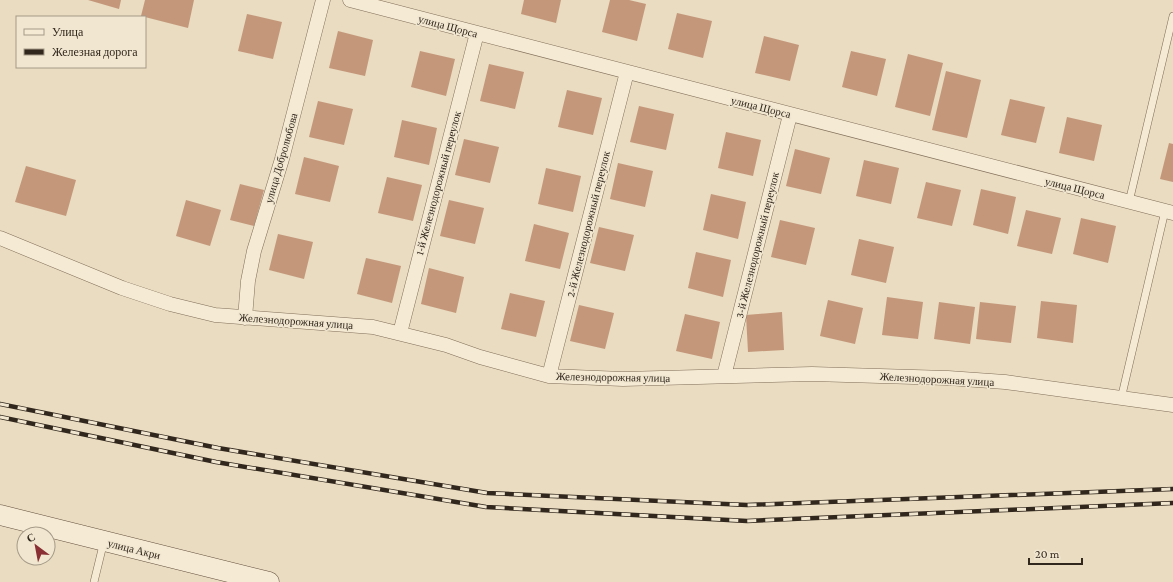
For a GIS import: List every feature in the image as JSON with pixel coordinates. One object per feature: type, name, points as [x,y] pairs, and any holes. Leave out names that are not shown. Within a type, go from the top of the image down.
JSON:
[{"type":"main road","name":"улица Акри","points":[[0,515],[269,582]]},
{"type":"street","name":"улица Добролюбова","points":[[245,318],[248,281],[254,251],[282,159],[323,0]]},
{"type":"street","name":"улица Щорса","points":[[350,0],[1169,212]]},
{"type":"street","name":"1-й Железнодорожный переулок","points":[[400,333],[477,33]]},
{"type":"street","name":"2-й Железнодорожный переулок","points":[[549,376],[627,72]]},
{"type":"street","name":"3-й Железнодорожный переулок","points":[[724,376],[790,115]]},
{"type":"street","name":"Железнодорожная улица","points":[[0,238],[122,288],[170,304],[215,315],[337,323],[374,327],[446,345],[516,368],[549,376],[623,379],[828,374],[948,378],[1005,382],[1173,405]]},
{"type":"lane","points":[[1129,202],[1173,16]]},
{"type":"lane","points":[[1121,399],[1169,212]]},
{"type":"lane","points":[[94,582],[104,541]]},
{"type":"building","points":[[88,0],[121,0],[119,9]]},
{"type":"building","points":[[145,0],[194,0],[188,28],[146,17],[146,16],[141,16]]},
{"type":"building","points":[[524,0],[561,0],[556,23],[521,14]]},
{"type":"building","points":[[610,0],[629,0],[646,4],[637,41],[602,32]]},
{"type":"building","points":[[677,13],[712,21],[703,58],[668,49]]},
{"type":"building","points":[[247,14],[282,22],[273,59],[238,51]]},
{"type":"building","points":[[338,31],[373,40],[365,76],[329,68]]},
{"type":"building","points":[[764,36],[799,45],[790,81],[755,73]]},
{"type":"building","points":[[420,51],[455,59],[446,96],[411,87]]},
{"type":"building","points":[[851,51],[886,59],[877,96],[842,87]]},
{"type":"building","points":[[908,54],[943,63],[930,116],[895,107]]},
{"type":"building","points":[[489,64],[524,72],[515,109],[480,101]]},
{"type":"building","points":[[946,71],[981,80],[967,138],[932,130]]},
{"type":"building","points":[[567,90],[602,98],[593,135],[558,127]]},
{"type":"building","points":[[1010,99],[1045,107],[1036,143],[1001,135]]},
{"type":"building","points":[[318,101],[353,109],[344,145],[309,137]]},
{"type":"building","points":[[639,106],[674,114],[666,150],[630,142]]},
{"type":"building","points":[[1067,117],[1102,125],[1094,161],[1059,153]]},
{"type":"building","points":[[402,120],[437,128],[429,165],[394,157]]},
{"type":"building","points":[[726,132],[761,140],[753,176],[718,168]]},
{"type":"building","points":[[464,139],[499,147],[490,183],[455,175]]},
{"type":"building","points":[[1169,143],[1173,144],[1173,182],[1160,179]]},
{"type":"building","points":[[795,149],[830,158],[821,194],[786,186]]},
{"type":"building","points":[[304,157],[339,166],[330,202],[295,194]]},
{"type":"building","points":[[864,160],[899,168],[891,204],[856,196]]},
{"type":"building","points":[[618,163],[653,171],[645,207],[610,199]]},
{"type":"building","points":[[26,166],[76,180],[66,216],[15,202]]},
{"type":"building","points":[[546,168],[581,176],[573,212],[538,204]]},
{"type":"building","points":[[387,177],[422,185],[413,221],[378,213]]},
{"type":"building","points":[[926,182],[961,190],[952,226],[917,218]]},
{"type":"building","points":[[240,184],[264,190],[254,226],[230,220]]},
{"type":"building","points":[[981,189],[1016,197],[1008,234],[973,225]]},
{"type":"building","points":[[711,194],[746,202],[738,239],[703,230]]},
{"type":"building","points":[[186,200],[221,210],[210,246],[176,236]]},
{"type":"building","points":[[449,200],[484,208],[475,244],[440,236]]},
{"type":"building","points":[[1026,210],[1061,218],[1052,254],[1017,246]]},
{"type":"building","points":[[1081,218],[1116,226],[1108,263],[1073,254]]},
{"type":"building","points":[[780,220],[815,228],[806,265],[771,257]]},
{"type":"building","points":[[534,224],[569,233],[560,269],[525,261]]},
{"type":"building","points":[[599,227],[634,235],[625,271],[590,263]]},
{"type":"building","points":[[278,234],[313,242],[304,279],[269,270]]},
{"type":"building","points":[[859,239],[894,247],[886,283],[851,275]]},
{"type":"building","points":[[696,252],[731,260],[723,297],[688,288]]},
{"type":"building","points":[[366,258],[401,266],[392,303],[357,294]]},
{"type":"building","points":[[429,268],[464,277],[456,313],[421,304]]},
{"type":"building","points":[[510,293],[545,301],[536,337],[501,329]]},
{"type":"building","points":[[887,297],[923,302],[918,339],[882,335]]},
{"type":"building","points":[[828,300],[863,308],[855,344],[820,336]]},
{"type":"building","points":[[1041,301],[1077,305],[1073,343],[1037,338]]},
{"type":"building","points":[[939,302],[975,307],[970,344],[934,339]]},
{"type":"building","points":[[980,302],[1016,306],[1011,343],[976,339]]},
{"type":"building","points":[[579,305],[614,313],[605,349],[570,341]]},
{"type":"building","points":[[782,312],[784,350],[748,352],[746,315]]},
{"type":"building","points":[[685,314],[720,322],[712,359],[676,351]]},
{"type":"railway","points":[[0,404],[218,448],[487,493],[747,505],[1173,489]]},
{"type":"railway","points":[[0,417],[216,462],[486,507],[747,521],[1173,503]]}]
